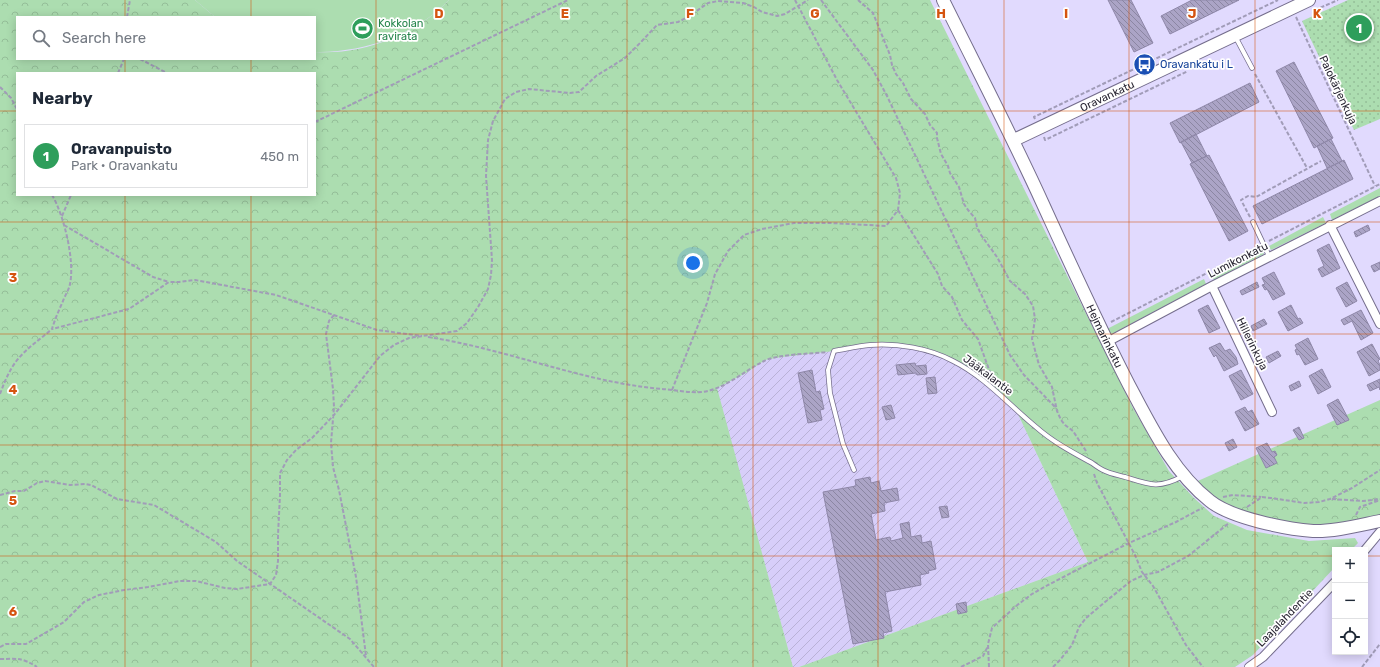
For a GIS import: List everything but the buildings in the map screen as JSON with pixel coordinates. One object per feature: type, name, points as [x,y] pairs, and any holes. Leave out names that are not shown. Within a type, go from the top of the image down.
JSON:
[{"type":"street","name":"Hejmarinkatu","points":[[942,0],[1014,140],[1100,328],[1144,415],[1174,463],[1184,476],[1211,502],[1238,515],[1279,526],[1314,531],[1354,527],[1380,521]]},
{"type":"street","name":"Oravankatu","points":[[1014,140],[1309,0]]},
{"type":"street","name":"Lumikonkatu","points":[[1107,342],[1270,256],[1380,201]]},
{"type":"street","points":[[1330,226],[1380,324]]},
{"type":"street","name":"Hillerinkuja","points":[[1212,286],[1272,412]]},
{"type":"street","points":[[1368,547],[1380,532]]},
{"type":"street","name":"Laajalahdentie","points":[[1248,667],[1263,657],[1334,583]]},
{"type":"lane","points":[[1234,35],[1252,68]]},
{"type":"lane","points":[[1253,222],[1270,256]]},
{"type":"lane","name":"Jääkalantie","points":[[834,351],[870,345],[891,345],[934,353],[953,361],[974,373],[996,390],[1057,444],[1104,471],[1143,483],[1156,485],[1164,484],[1184,476]]},
{"type":"lane","points":[[834,351],[828,370],[830,393],[843,444],[854,470]]},
{"type":"path","points":[[127,16],[130,0]]},
{"type":"path","points":[[316,122],[568,0]]},
{"type":"path","points":[[672,390],[708,303],[715,274],[728,251],[744,235],[762,229],[794,223],[831,222],[886,226],[898,210],[900,192],[896,178],[837,80],[795,0]]},
{"type":"path","points":[[0,646],[6,644],[26,644],[64,622],[84,602],[99,595],[180,581],[196,581],[225,588],[238,589],[270,584],[276,575],[278,561],[280,472],[287,460],[296,450],[312,438],[334,415],[380,356],[394,345],[410,338],[457,331],[467,323],[488,289],[492,275],[492,260],[486,176],[488,140],[493,121],[505,99],[516,92],[529,89],[570,93],[579,92],[596,76],[624,58],[657,25],[678,22],[708,3],[718,1],[743,3],[762,12],[777,16],[786,14],[808,0]]},
{"type":"path","points":[[821,0],[873,70],[887,96],[1010,355],[1024,375],[1057,409]]},
{"type":"path","points":[[858,0],[873,13],[896,74],[911,99],[925,114],[930,125],[937,133],[941,154],[959,187],[964,204],[976,218],[980,235],[997,257],[1010,281],[1030,300],[1034,312],[1032,339],[1035,356],[1039,366],[1052,387],[1061,420],[1073,431],[1087,452],[1099,487],[1129,543],[1144,575],[1153,586],[1186,645],[1203,667]]},
{"type":"path","name":"Palokärjenkuja","points":[[1291,8],[1375,186]]},
{"type":"path","points":[[118,72],[124,60]]},
{"type":"path","points":[[142,60],[165,72]]},
{"type":"path","points":[[1252,68],[1307,168]]},
{"type":"path","points":[[0,87],[16,107]]},
{"type":"path","points":[[1253,222],[1241,200],[1248,196],[1256,197],[1321,161]]},
{"type":"path","points":[[1100,328],[1380,184]]},
{"type":"path","points":[[52,196],[62,216],[71,264],[70,285],[52,329]]},
{"type":"path","points":[[62,216],[71,196]]},
{"type":"path","points":[[898,210],[938,274],[942,286],[952,297],[962,320],[978,339],[996,390]]},
{"type":"path","points":[[64,225],[153,277],[170,282],[195,280],[276,295],[376,330],[445,340],[509,354],[585,376],[642,387],[702,392],[716,388],[732,380],[765,360],[834,351]]},
{"type":"path","points":[[0,394],[10,370],[20,357],[30,346],[52,329],[129,309],[170,282]]},
{"type":"path","points":[[334,315],[329,321],[326,334],[333,389],[334,415],[331,442],[333,467],[356,577],[366,658]]},
{"type":"path","points":[[962,667],[983,656],[992,628],[1010,611],[1032,594],[1129,543],[1176,522],[1216,499],[1233,495],[1271,498],[1304,503],[1319,502],[1330,499],[1352,488],[1380,470]]},
{"type":"path","points":[[0,495],[15,491],[24,491],[37,483],[45,481],[70,485],[91,485],[117,499],[154,505],[216,542],[237,561],[350,639],[374,667]]},
{"type":"path","points":[[1053,667],[1072,645],[1086,618],[1131,581],[1144,575],[1158,572],[1188,556],[1215,536],[1250,504],[1262,498]]},
{"type":"path","points":[[1330,499],[1363,502],[1380,499]]},
{"type":"path","points":[[1354,527],[1356,512],[1360,507],[1380,499]]},
{"type":"path","points":[[988,644],[989,667]]},
{"type":"path","points":[[1362,667],[1380,644]]},
{"type":"path","points":[[0,659],[17,658],[27,661],[37,667]]},
{"type":"shaded area","points":[[891,345],[934,353],[974,373],[1015,408],[1088,562],[799,667],[793,667],[716,388],[746,373],[765,360],[851,348]]},
{"type":"green space","points":[[0,0],[195,0],[214,16],[16,16],[16,60],[316,60],[316,52],[352,50],[370,46],[405,33],[421,23],[449,0],[930,0],[1133,408],[1169,471],[1194,498],[1214,516],[1247,530],[1309,541],[1355,538],[1358,543],[1354,547],[1332,547],[1332,570],[1253,655],[1235,667],[799,667],[1088,562],[1015,408],[996,390],[953,361],[913,348],[870,345],[765,360],[746,373],[717,388],[793,667],[0,667]]},
{"type":"green space","name":"Kokkolan ravirata","points":[[195,0],[449,0],[436,12],[406,32],[373,44],[338,51],[316,52],[316,16],[214,16]]},
{"type":"green space","points":[[1348,0],[1380,0],[1380,119],[1354,130],[1302,21]]},
{"type":"green space","points":[[1380,188],[1380,196],[1332,220],[1330,214]]},
{"type":"green space","points":[[1323,217],[1326,223],[1271,250],[1269,246]]},
{"type":"green space","points":[[1262,249],[1264,254],[1214,280],[1211,275]]},
{"type":"green space","points":[[1204,279],[1206,284],[1110,335],[1107,329]]},
{"type":"green space","points":[[1380,400],[1380,521],[1314,531],[1250,519],[1191,484]]},
{"type":"place","name":"Oravanpuisto","points":[[1359,28]]},
{"type":"place","name":"Kokkolan ravirata","points":[[363,29]]},
{"type":"place","name":"Oravankatu i L","points":[[1144,64]]}]
